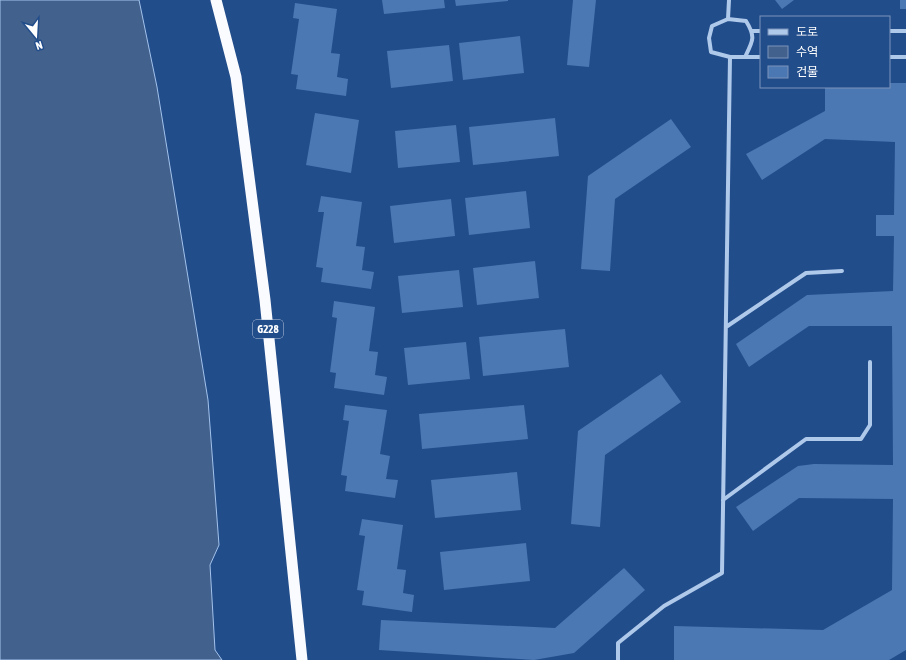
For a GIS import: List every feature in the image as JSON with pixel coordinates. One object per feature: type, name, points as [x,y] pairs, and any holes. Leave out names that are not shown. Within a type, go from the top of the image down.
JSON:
[{"type":"highway","name":"G228","points":[[216,0],[236,77],[265,300],[302,660]]},
{"type":"street","points":[[728,19],[729,0]]},
{"type":"street","points":[[744,57],[752,44],[752,31],[746,21],[728,19],[712,26],[709,38],[711,52],[730,57],[744,57],[760,57]]},
{"type":"street","points":[[752,31],[760,31]]},
{"type":"street","points":[[890,31],[906,31]]},
{"type":"street","points":[[618,660],[618,643],[664,606],[722,573],[730,57]]},
{"type":"street","points":[[890,57],[906,58]]},
{"type":"street","points":[[726,327],[806,273],[842,271]]},
{"type":"street","points":[[723,500],[806,439],[861,440],[870,425],[870,362]]},
{"type":"water","points":[[0,0],[139,0],[157,87],[208,400],[219,545],[210,565],[215,650],[222,660],[0,660]]},
{"type":"building","points":[[382,0],[444,0],[445,8],[384,14]]},
{"type":"building","points":[[455,0],[508,0],[508,1],[456,6]]},
{"type":"building","points":[[573,0],[596,0],[589,67],[567,65]]},
{"type":"building","points":[[775,0],[794,0],[782,9]]},
{"type":"building","points":[[900,0],[906,0],[906,9],[900,9]]},
{"type":"building","points":[[295,3],[337,9],[331,53],[340,54],[337,77],[348,79],[346,96],[296,89],[298,75],[291,74],[299,19],[293,18]]},
{"type":"building","points":[[520,36],[524,73],[463,80],[459,43]]},
{"type":"building","points":[[449,45],[453,81],[391,88],[387,51]]},
{"type":"building","points":[[890,83],[906,83],[906,650],[889,660],[674,660],[674,626],[823,630],[892,590],[893,499],[799,498],[753,531],[736,507],[798,466],[814,464],[893,465],[892,326],[809,326],[749,367],[736,344],[807,295],[893,291],[894,236],[876,236],[876,215],[894,215],[895,142],[825,139],[762,180],[746,154],[825,111],[825,88],[890,88]]},
{"type":"building","points":[[315,113],[359,120],[351,173],[306,165]]},
{"type":"building","points":[[555,118],[559,156],[473,165],[469,127]]},
{"type":"building","points":[[671,119],[691,147],[615,199],[610,271],[581,269],[588,176]]},
{"type":"building","points":[[456,125],[460,162],[398,168],[395,131]]},
{"type":"building","points":[[526,191],[530,228],[469,235],[465,198]]},
{"type":"building","points":[[321,196],[362,202],[356,246],[365,247],[362,270],[374,272],[371,289],[321,282],[323,268],[316,267],[324,212],[318,212]]},
{"type":"building","points":[[451,199],[455,236],[394,243],[390,206]]},
{"type":"building","points":[[535,261],[539,298],[477,305],[473,268]]},
{"type":"building","points":[[459,270],[463,307],[402,313],[398,276]]},
{"type":"building","points":[[334,301],[375,307],[369,351],[378,352],[375,375],[387,377],[384,395],[334,388],[336,373],[330,372],[337,318],[332,317]]},
{"type":"building","points":[[565,329],[569,367],[483,376],[479,337]]},
{"type":"building","points":[[466,342],[470,379],[408,385],[404,348]]},
{"type":"building","points":[[661,374],[681,402],[605,455],[600,527],[571,524],[578,431]]},
{"type":"building","points":[[345,405],[387,410],[380,454],[390,456],[386,479],[398,480],[395,498],[345,491],[347,476],[341,475],[349,421],[343,420]]},
{"type":"building","points":[[524,405],[528,439],[422,449],[419,414]]},
{"type":"building","points":[[517,472],[521,510],[435,518],[431,480]]},
{"type":"building","points":[[362,519],[403,525],[397,569],[406,570],[403,593],[414,595],[412,612],[362,605],[364,591],[357,590],[365,536],[359,535]]},
{"type":"building","points":[[526,543],[530,581],[444,590],[440,552]]},
{"type":"building","points":[[624,568],[645,590],[574,653],[534,660],[379,650],[381,620],[555,628]]}]
